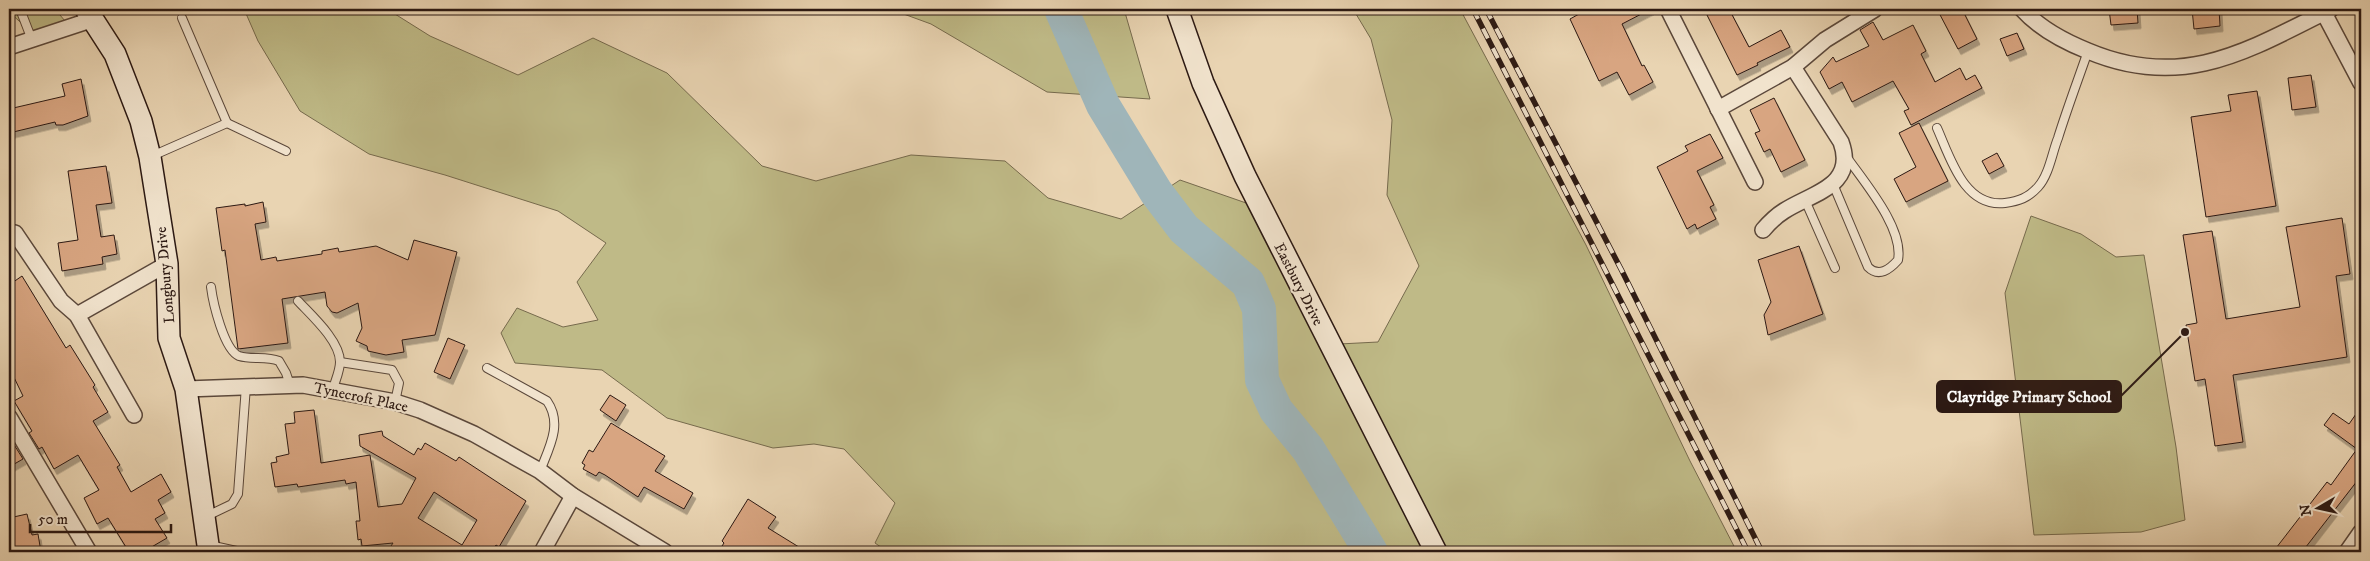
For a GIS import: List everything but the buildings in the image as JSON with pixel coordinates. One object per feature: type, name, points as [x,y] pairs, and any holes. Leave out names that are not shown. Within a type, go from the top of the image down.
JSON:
[{"type":"street","name":"Eastbury Drive","points":[[1177,9],[1203,83],[1244,176],[1436,552]]},
{"type":"street","points":[[1668,9],[1755,182]]},
{"type":"street","points":[[1718,109],[1793,68],[1825,40],[1875,9]]},
{"type":"street","points":[[2022,9],[2059,40],[2107,59],[2152,68],[2202,65],[2249,50],[2327,11],[2361,83]]},
{"type":"street","points":[[9,47],[32,40],[89,12]]},
{"type":"street","name":"Longbury Drive","points":[[89,12],[115,54],[141,121],[150,157],[167,264],[169,338],[186,389],[209,548]]},
{"type":"street","points":[[1763,230],[1783,212],[1833,184],[1842,173],[1846,156],[1834,132],[1793,68]]},
{"type":"street","points":[[15,233],[62,302],[77,315],[134,415]]},
{"type":"street","points":[[77,315],[167,264]]},
{"type":"street","name":"Tynecroft Place","points":[[186,389],[290,385],[333,389],[395,402],[420,410],[474,434],[540,471],[573,496],[665,552]]},
{"type":"street","points":[[9,417],[89,552]]},
{"type":"street","points":[[542,552],[573,496]]},
{"type":"street","points":[[2347,552],[2361,532]]},
{"type":"lane","points":[[20,9],[32,40]]},
{"type":"lane","points":[[182,18],[227,123],[286,151]]},
{"type":"lane","points":[[1937,128],[1958,176],[1981,200],[1997,204],[2023,201],[2039,186],[2050,162],[2088,51]]},
{"type":"lane","points":[[150,157],[227,123]]},
{"type":"lane","points":[[1833,184],[1868,267],[1872,272],[1889,270],[1898,260],[1899,242],[1881,207],[1846,156]]},
{"type":"lane","points":[[1805,200],[1835,268]]},
{"type":"lane","points":[[211,287],[214,305],[232,351],[243,357],[279,361],[290,385]]},
{"type":"lane","points":[[298,302],[320,324],[334,344],[340,362],[333,389]]},
{"type":"lane","points":[[340,362],[392,370],[398,383],[395,402]]},
{"type":"lane","points":[[487,368],[547,402],[553,410],[555,431],[540,471]]},
{"type":"lane","points":[[205,518],[232,504],[238,494],[246,386]]},
{"type":"lane","points":[[209,548],[241,552]]},
{"type":"shaded area","points":[[9,9],[55,9],[65,21],[38,38],[9,12]]},
{"type":"shaded area","points":[[244,9],[387,9],[430,36],[518,75],[593,38],[667,73],[762,166],[816,181],[911,155],[1005,161],[1048,198],[1121,219],[1180,180],[1249,204],[1320,345],[1378,342],[1419,266],[1387,195],[1392,120],[1371,39],[1353,9],[1460,9],[1586,245],[1690,461],[1737,552],[888,552],[875,543],[895,503],[844,449],[814,444],[773,448],[667,418],[602,370],[515,363],[501,333],[517,308],[563,327],[598,320],[577,282],[606,243],[558,211],[445,175],[369,154],[300,111],[258,41]]},
{"type":"shaded area","points":[[890,9],[1124,9],[1150,99],[1047,92],[931,24]]},
{"type":"shaded area","points":[[2031,216],[2081,234],[2116,257],[2144,255],[2176,447],[2185,520],[2141,532],[2034,535],[2005,293]]},
{"type":"waterway","points":[[1061,9],[1103,105],[1156,192],[1184,229],[1248,283],[1259,309],[1262,380],[1276,410],[1308,449],[1371,552]]},
{"type":"railway","points":[[1473,9],[1748,552]]},
{"type":"railway","points":[[1486,9],[1622,271],[1762,552]]},
{"type":"place","name":"Clayridge Primary School","points":[[2185,332]]}]
